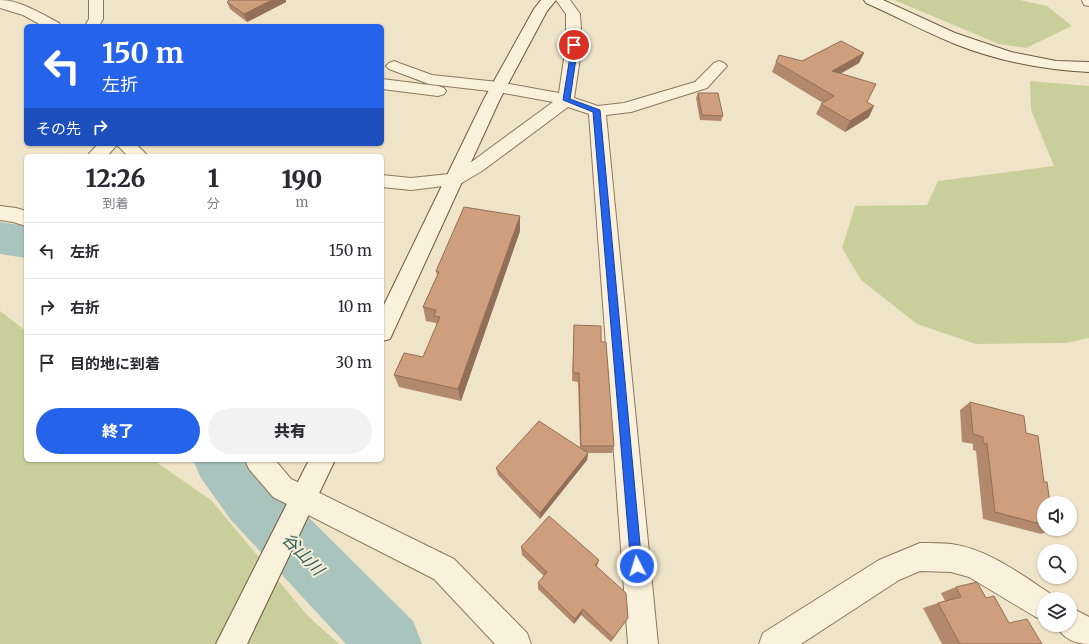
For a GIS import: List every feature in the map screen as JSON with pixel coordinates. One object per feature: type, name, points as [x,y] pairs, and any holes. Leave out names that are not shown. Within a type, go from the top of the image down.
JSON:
[{"type":"street","points":[[93,24],[96,19],[96,0]]},
{"type":"street","points":[[384,328],[495,93],[541,8],[549,0]]},
{"type":"street","points":[[384,181],[411,184],[453,180],[476,167],[566,100],[574,45],[573,14],[563,0]]},
{"type":"street","points":[[871,0],[962,41],[993,52],[1032,62],[1070,67],[1089,67]]},
{"type":"street","points":[[0,3],[28,12],[50,24]]},
{"type":"street","points":[[394,66],[430,79],[495,93]]},
{"type":"street","points":[[384,84],[566,100],[597,110],[625,108],[701,85],[719,66]]},
{"type":"street","points":[[597,110],[644,644]]},
{"type":"street","points":[[98,154],[107,146]]},
{"type":"street","points":[[127,146],[137,154]]},
{"type":"street","points":[[0,213],[16,215],[24,218]]},
{"type":"street","points":[[260,462],[299,507],[444,570],[516,644]]},
{"type":"street","points":[[231,644],[321,462]]},
{"type":"street","points":[[774,644],[889,570],[920,557],[950,558],[974,564],[1037,602]]},
{"type":"street","points":[[1077,626],[1089,634]]},
{"type":"green space","points":[[894,0],[1020,0],[1047,6],[1072,26],[1026,48],[999,44]]},
{"type":"green space","points":[[1030,81],[1089,86],[1089,338],[1065,343],[976,344],[917,324],[861,280],[842,248],[855,206],[927,205],[938,181],[1054,166],[1031,110]]},
{"type":"green space","points":[[0,311],[24,329],[24,462],[156,462],[211,500],[308,616],[339,644],[0,644]]},
{"type":"building","points":[[229,0],[272,0],[244,14],[227,2]]},
{"type":"building","points":[[841,41],[864,53],[832,71],[876,84],[867,102],[874,106],[850,121],[821,104],[834,96],[776,62],[779,55],[802,61]]},
{"type":"building","points":[[698,93],[718,93],[723,116],[702,115]]},
{"type":"building","points":[[464,207],[520,216],[458,389],[394,375],[404,353],[423,357],[440,317],[434,316],[436,310],[423,307],[439,272],[436,271]]},
{"type":"building","points":[[574,325],[601,326],[601,342],[606,342],[614,446],[581,446],[579,373],[573,373]]},
{"type":"building","points":[[970,402],[1024,416],[1026,433],[1038,436],[1044,482],[1047,482],[1049,496],[1037,496],[1037,523],[995,512],[987,444],[983,443],[983,437],[973,434]]},
{"type":"building","points":[[539,421],[588,453],[540,513],[496,468]]},
{"type":"building","points":[[549,516],[599,560],[595,565],[626,593],[628,618],[613,638],[583,609],[575,619],[538,583],[547,572],[521,547]]},
{"type":"building","points":[[977,582],[986,598],[994,596],[1009,623],[1027,619],[1042,644],[960,644],[938,603],[961,597],[956,587]]},
{"type":"waterway","name":"谷山川","points":[[0,238],[24,242]]},
{"type":"waterway","name":"谷山川","points":[[222,462],[251,500],[390,644]]},
{"type":"route","points":[[574,45],[566,100],[597,110],[637,566]]}]
